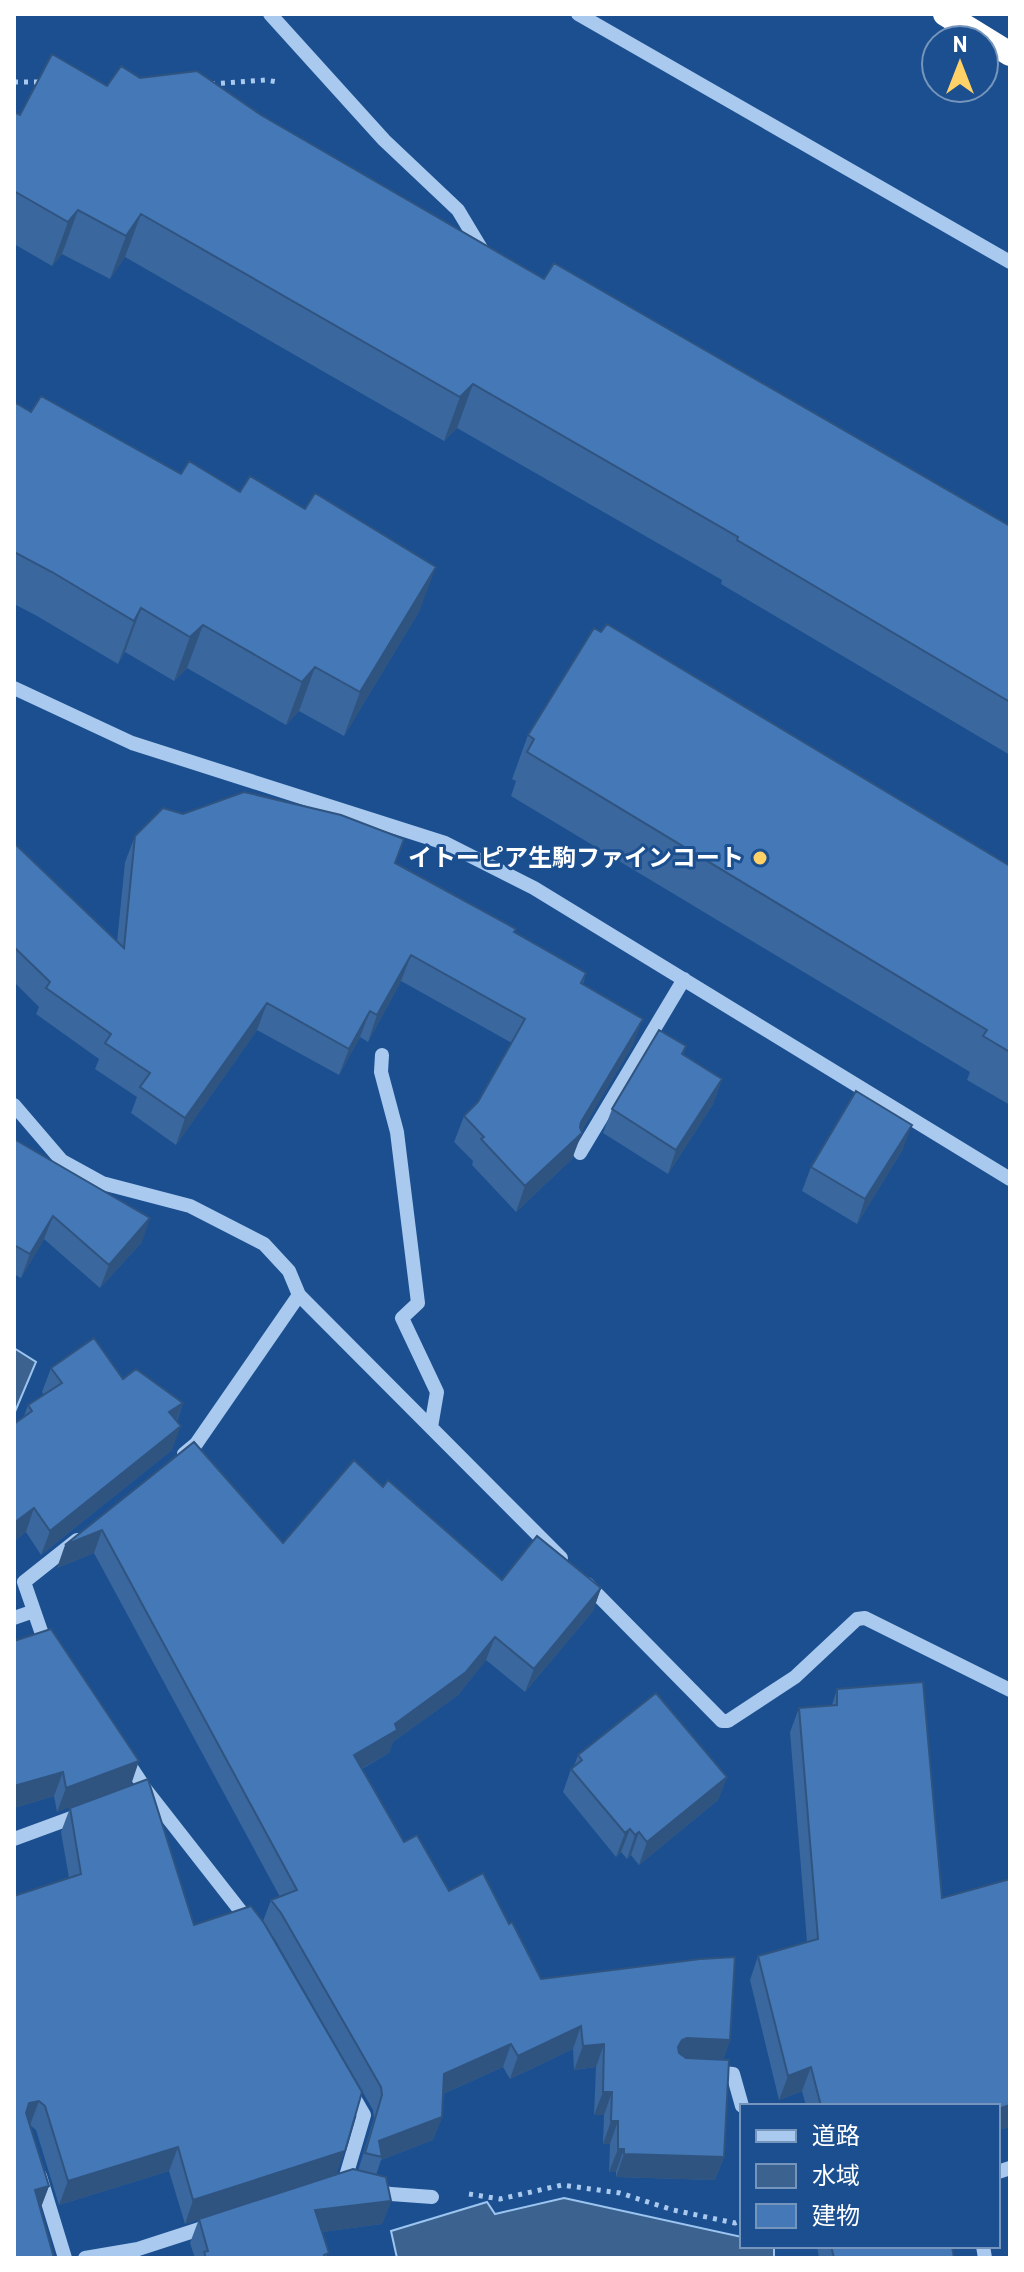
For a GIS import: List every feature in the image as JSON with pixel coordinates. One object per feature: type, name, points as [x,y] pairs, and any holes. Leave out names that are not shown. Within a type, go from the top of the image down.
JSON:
[{"type":"highway","points":[[945,14],[1010,54]]},
{"type":"street","points":[[270,14],[384,140],[458,210],[493,269]]},
{"type":"street","points":[[578,14],[1010,262]]},
{"type":"street","points":[[14,688],[132,743],[445,843],[534,888],[1010,1179]]},
{"type":"street","points":[[580,1153],[684,979]]},
{"type":"street","points":[[382,1055],[381,1072],[397,1132],[418,1303],[402,1318],[437,1392],[431,1427]]},
{"type":"street","points":[[14,1105],[62,1161],[102,1183],[190,1206],[264,1244],[289,1271],[299,1295],[722,1721],[728,1721],[795,1677],[857,1619],[865,1618],[1010,1690]]},
{"type":"street","points":[[172,1464],[196,1444],[299,1295]]},
{"type":"street","points":[[59,1660],[42,1634],[24,1582],[85,1533]]},
{"type":"street","points":[[14,1618],[34,1611]]},
{"type":"street","points":[[120,1751],[138,1793],[254,1928]]},
{"type":"street","points":[[14,1839],[102,1806]]},
{"type":"street","points":[[692,2071],[733,2074],[741,2104]]},
{"type":"street","points":[[341,2075],[364,2115],[337,2186],[432,2197]]},
{"type":"street","points":[[36,2161],[65,2258]]},
{"type":"street","points":[[85,2258],[139,2253],[226,2221]]},
{"type":"path","points":[[197,84],[266,80],[340,93]]},
{"type":"path","points":[[14,82],[44,82]]},
{"type":"path","points":[[500,2199],[562,2185],[620,2193],[673,2210],[735,2223],[740,2221]]},
{"type":"water","points":[[14,1348],[36,1362],[14,1414]]},
{"type":"water","points":[[564,2198],[740,2237],[740,2248],[774,2248],[774,2258],[397,2258],[391,2231],[487,2202],[495,2214]]},
{"type":"building","points":[[52,54],[107,86],[121,66],[140,78],[197,71],[261,115],[544,279],[554,263],[1010,526],[1010,702],[737,540],[738,537],[473,384],[460,397],[141,214],[126,236],[78,210],[68,222],[14,191],[14,112],[20,115]]},
{"type":"building","points":[[41,396],[181,474],[189,461],[240,492],[250,476],[305,509],[315,493],[436,567],[360,692],[315,667],[302,682],[203,625],[190,637],[141,608],[134,621],[14,552],[14,402],[31,412]]},
{"type":"building","name":"イトーピア生駒ファインコート","points":[[607,624],[1010,866],[1010,1052],[983,1036],[987,1030],[527,752],[534,739],[528,735],[594,628],[601,632]]},
{"type":"building","points":[[244,792],[341,815],[404,839],[395,863],[516,929],[514,932],[586,973],[581,983],[643,1019],[581,1122],[582,1133],[525,1186],[464,1116],[478,1102],[525,1019],[411,955],[377,1015],[370,1011],[349,1049],[267,1003],[185,1118],[140,1087],[150,1073],[105,1043],[111,1034],[46,988],[50,982],[14,947],[14,843],[124,948],[135,836],[163,808],[183,814]]},
{"type":"building","points":[[659,1030],[686,1046],[682,1054],[722,1079],[676,1150],[612,1109]]},
{"type":"building","points":[[856,1091],[912,1125],[865,1199],[811,1167]]},
{"type":"building","points":[[14,1139],[150,1218],[109,1265],[53,1216],[30,1254],[14,1245]]},
{"type":"building","points":[[94,1338],[123,1379],[136,1369],[183,1403],[169,1412],[181,1426],[50,1531],[34,1508],[14,1523],[14,1424],[32,1411],[28,1405],[62,1383],[51,1368]]},
{"type":"building","points":[[194,1442],[283,1543],[354,1460],[383,1487],[388,1480],[502,1580],[537,1536],[601,1588],[534,1669],[495,1637],[466,1672],[395,1724],[397,1730],[354,1755],[404,1842],[417,1835],[449,1891],[483,1873],[541,1979],[735,1957],[730,2040],[687,2038],[678,2047],[679,2053],[686,2058],[729,2060],[724,2157],[624,2154],[624,2149],[618,2149],[618,2121],[611,2121],[612,2092],[603,2092],[604,2044],[583,2046],[581,2026],[518,2056],[511,2044],[444,2074],[442,2117],[379,2141],[382,2157],[365,2153],[382,2095],[381,2087],[271,1900],[297,1890],[102,1530],[65,1545]]},
{"type":"building","points":[[51,1629],[139,1761],[66,1788],[63,1772],[14,1786],[14,1641]]},
{"type":"building","points":[[923,1682],[942,1898],[1010,1879],[1010,2105],[1000,2108],[1000,2104],[820,2104],[811,2067],[788,2076],[758,1956],[818,1939],[799,1708],[837,1705],[837,1689]]},
{"type":"building","points":[[656,1693],[727,1777],[647,1842],[639,1832],[635,1835],[630,1829],[625,1833],[571,1769],[582,1760],[578,1755]]},
{"type":"building","points":[[148,1779],[194,1925],[251,1906],[264,1923],[362,2092],[345,2151],[193,2200],[178,2147],[68,2181],[45,2106],[39,2101],[29,2103],[26,2113],[49,2186],[35,2190],[54,2258],[14,2258],[14,1896],[81,1874],[70,1808]]},
{"type":"building","points":[[353,2169],[386,2177],[391,2201],[315,2210],[329,2253],[324,2255],[325,2258],[206,2258],[204,2252],[208,2251],[199,2219]]},
{"type":"building","points":[[832,2248],[952,2248],[954,2258],[834,2258]]},
{"type":"place","name":"イトーピア生駒ファインコート","points":[[760,858]]}]
